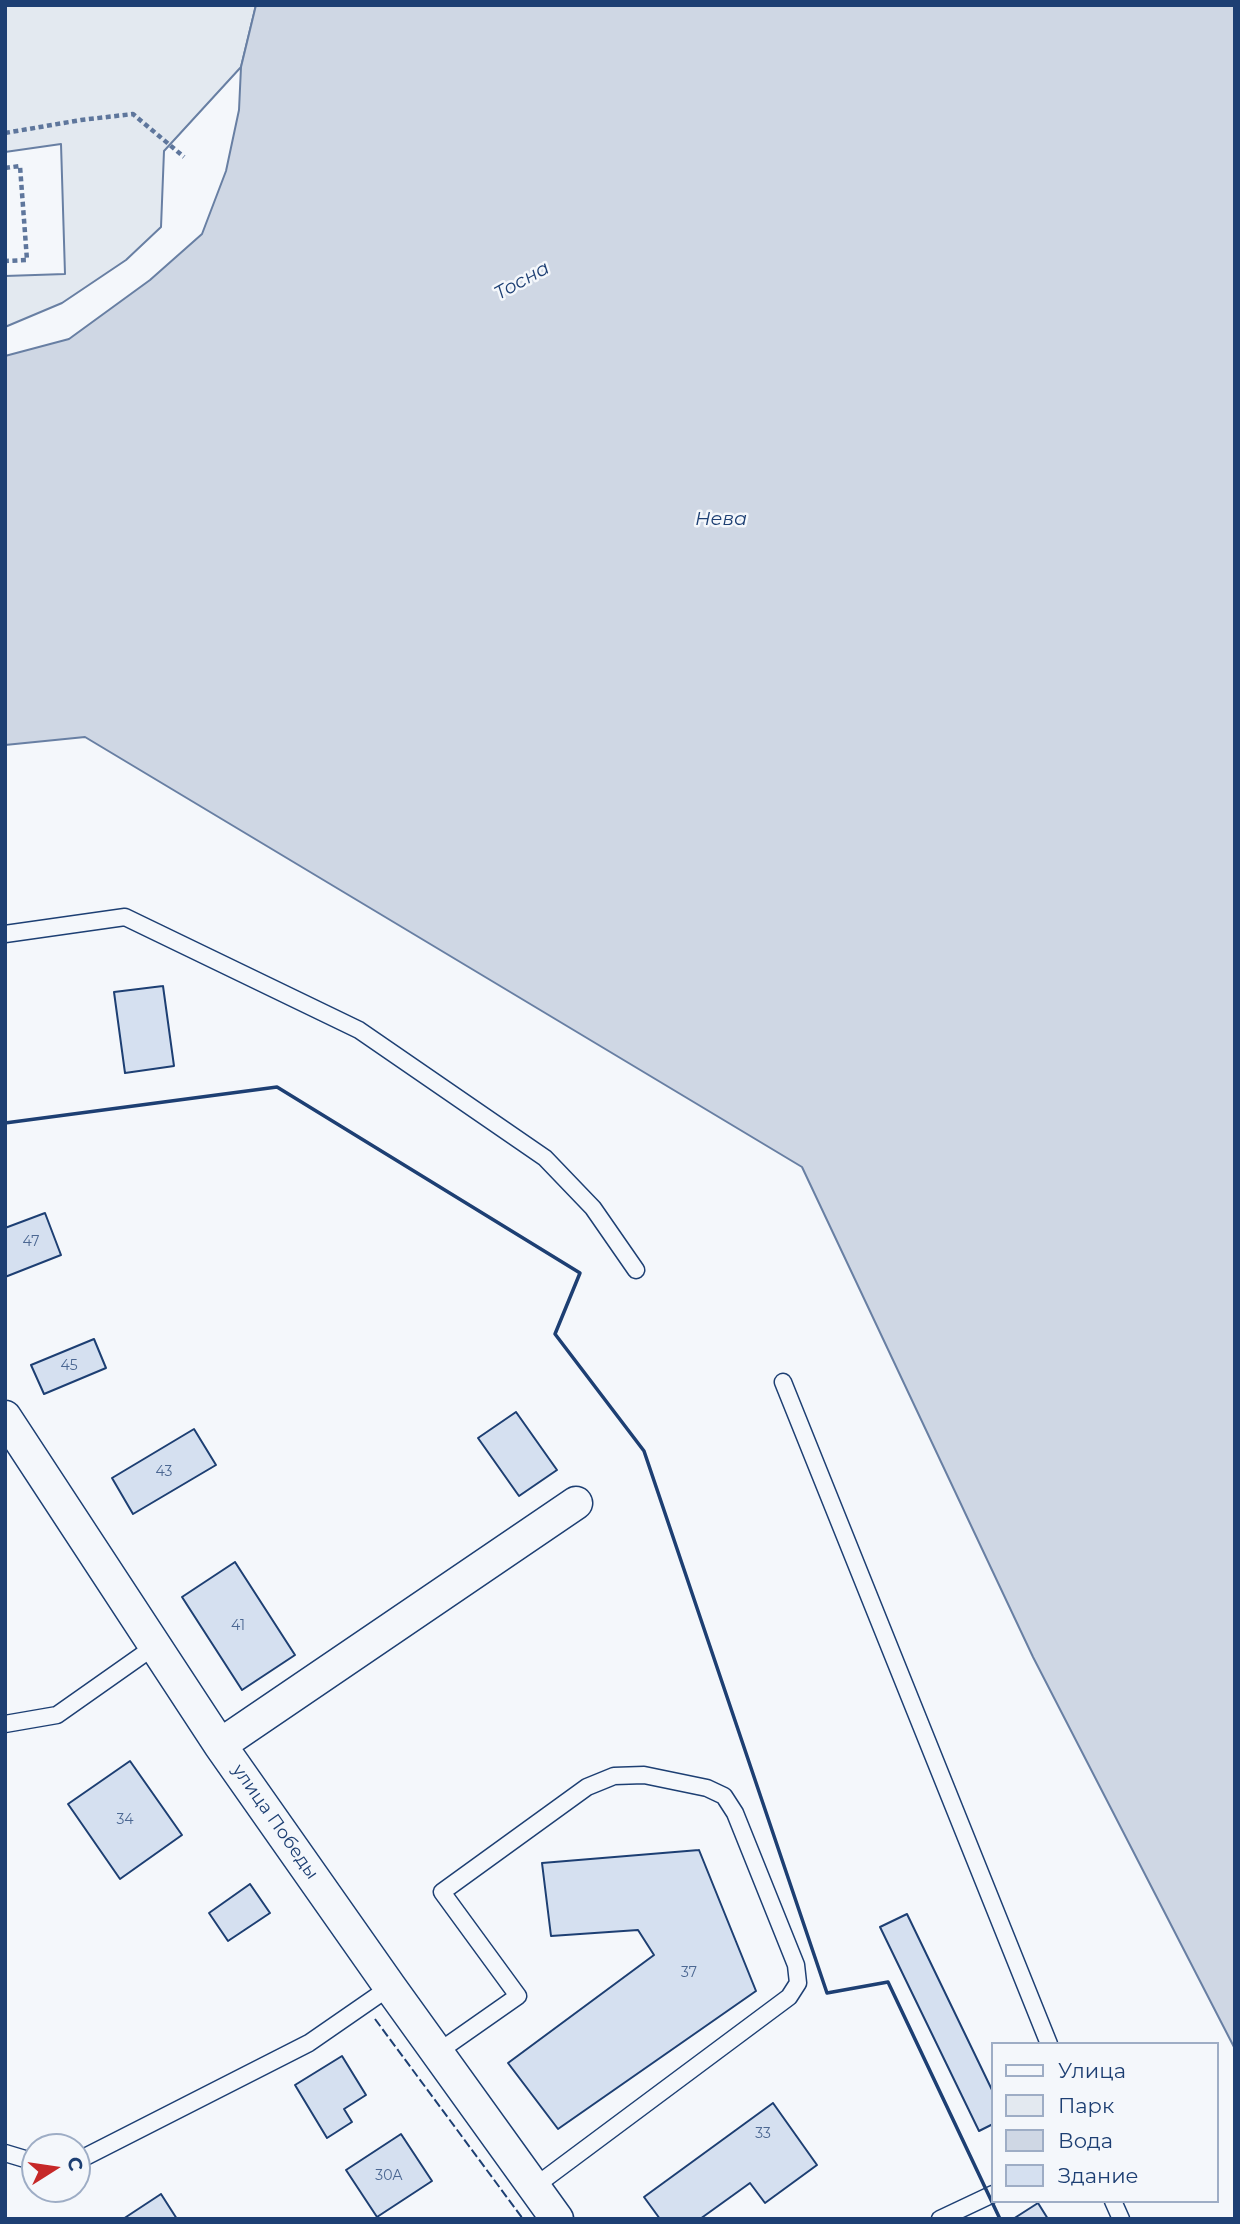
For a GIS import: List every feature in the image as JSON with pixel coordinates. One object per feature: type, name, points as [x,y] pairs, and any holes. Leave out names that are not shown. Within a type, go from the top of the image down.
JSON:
[{"type":"street","name":"улица Победы","points":[[5,1417],[220,1745],[557,2219]]},
{"type":"street","points":[[220,1745],[576,1503]]},
{"type":"lane","points":[[5,934],[125,917],[359,1030],[545,1157],[593,1208],[636,1270]]},
{"type":"lane","points":[[783,1382],[1048,2042]]},
{"type":"lane","points":[[5,1724],[57,1715],[155,1646]]},
{"type":"lane","points":[[438,2052],[518,1996],[442,1892],[587,1787],[614,1776],[643,1775],[707,1788],[724,1796],[734,1813],[796,1965],[798,1983],[789,1997],[534,2187]]},
{"type":"lane","points":[[91,2155],[309,2043],[390,1987]]},
{"type":"lane","points":[[940,2219],[992,2194]]},
{"type":"lane","points":[[1114,2203],[1121,2219]]},
{"type":"path","points":[[5,133],[133,114],[184,157]]},
{"type":"path","points":[[5,168],[20,166],[27,260],[5,261]]},
{"type":"green space","points":[[5,5],[256,5],[241,67],[164,151],[161,227],[126,260],[62,303],[5,327],[5,276],[65,274],[61,144],[5,152]]},
{"type":"water","name":"Нева","points":[[256,5],[1235,5],[1235,2049],[1033,1657],[802,1167],[85,737],[5,745],[5,356],[69,339],[150,280],[202,234],[226,171],[239,110],[241,67]]},
{"type":"building","points":[[163,986],[174,1066],[125,1073],[114,992]]},
{"type":"building","points":[[45,1213],[61,1255],[5,1277],[5,1228]]},
{"type":"building","points":[[94,1339],[106,1368],[44,1394],[31,1365]]},
{"type":"building","points":[[516,1412],[557,1470],[519,1496],[478,1438]]},
{"type":"building","points":[[194,1429],[216,1465],[133,1514],[112,1478]]},
{"type":"building","points":[[235,1562],[295,1655],[242,1690],[182,1597]]},
{"type":"building","points":[[130,1761],[182,1835],[120,1879],[68,1804]]},
{"type":"building","points":[[699,1850],[756,1991],[558,2129],[508,2063],[654,1955],[638,1930],[551,1936],[542,1863]]},
{"type":"building","points":[[250,1884],[270,1913],[228,1941],[209,1913]]},
{"type":"building","points":[[907,1914],[992,2090],[992,2124],[979,2131],[880,1927]]},
{"type":"building","points":[[342,2056],[366,2095],[344,2109],[352,2122],[327,2138],[295,2085]]},
{"type":"building","points":[[773,2103],[817,2165],[765,2203],[750,2183],[700,2219],[660,2219],[644,2197]]},
{"type":"building","points":[[401,2134],[432,2181],[377,2217],[346,2170]]},
{"type":"building","points":[[161,2194],[177,2219],[123,2219]]},
{"type":"building","points":[[1038,2203],[1048,2219],[1013,2219]]},
{"type":"fence","points":[[375,2019],[523,2219]]},
{"type":"wall","points":[[5,1123],[277,1087],[580,1273],[555,1334],[644,1451],[827,1993],[888,1982],[992,2202]]},
{"type":"wall","points":[[992,2203],[1000,2219]]},
{"type":"water label","name":"Тосна","points":[[522,281]]}]
